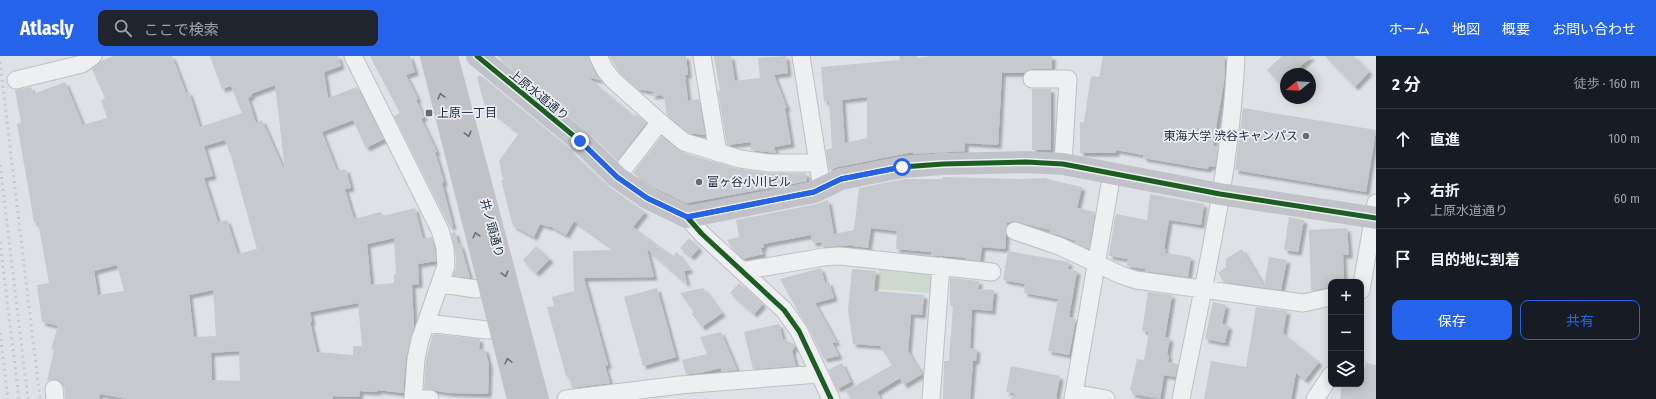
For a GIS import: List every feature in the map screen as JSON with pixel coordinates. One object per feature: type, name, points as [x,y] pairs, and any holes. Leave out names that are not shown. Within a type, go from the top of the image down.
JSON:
[{"type":"street","points":[[16,80],[68,61],[82,64],[93,56]]},
{"type":"street","points":[[353,56],[440,230],[445,248],[446,266],[420,340],[416,359],[413,398],[430,399]]},
{"type":"street","name":"井ノ頭通り","points":[[431,56],[500,328],[533,398]]},
{"type":"street","name":"井ノ頭通り","points":[[447,56],[533,398]]},
{"type":"street","name":"上原水道通り","points":[[477,56],[580,141],[617,177],[647,198],[687,217]]},
{"type":"street","points":[[598,56],[605,70],[613,80],[684,142],[740,159],[769,163],[818,163]]},
{"type":"street","points":[[702,56],[718,153]]},
{"type":"street","points":[[801,56],[822,188]]},
{"type":"street","points":[[1181,399],[1220,194],[1235,84],[1236,56]]},
{"type":"street","points":[[1032,79],[1068,79],[1063,164]]},
{"type":"street","points":[[617,177],[660,122]]},
{"type":"street","points":[[687,217],[814,192],[841,179],[902,167],[1026,162],[1063,164],[1220,194],[1375,213],[1363,279]]},
{"type":"street","points":[[1106,399],[1073,396],[1112,173]]},
{"type":"street","points":[[687,217],[702,234],[784,310],[799,331],[831,399]]},
{"type":"street","points":[[1015,231],[1059,246],[1121,275],[1136,280],[1202,288],[1303,304],[1328,298]]},
{"type":"street","points":[[742,272],[824,257],[840,256],[992,272]]},
{"type":"street","points":[[931,399],[941,266]]},
{"type":"street","points":[[440,284],[476,289],[489,286]]},
{"type":"street","points":[[1364,288],[1376,286]]},
{"type":"street","points":[[426,324],[487,330],[500,328]]},
{"type":"street","points":[[566,399],[680,386],[819,374]]},
{"type":"street","points":[[1315,399],[1328,380]]},
{"type":"shaded area","points":[[879,266],[932,271],[930,293],[877,289]]},
{"type":"building","points":[[114,56],[172,56],[186,93],[189,92],[200,127],[242,113],[231,86],[222,89],[210,56],[338,56],[341,66],[324,72],[328,98],[357,87],[384,139],[366,148],[353,120],[322,132],[337,171],[346,169],[351,188],[345,189],[354,219],[381,212],[382,216],[415,208],[423,239],[432,237],[435,250],[436,261],[418,264],[419,284],[412,285],[414,328],[406,357],[403,393],[378,390],[377,392],[360,391],[359,397],[333,396],[333,399],[127,399],[100,394],[99,399],[65,399],[64,384],[53,379],[47,381],[54,350],[51,349],[58,326],[42,322],[37,285],[49,283],[38,222],[34,223],[17,124],[21,123],[15,90],[31,87],[33,94],[65,82],[83,125],[107,118],[101,100],[105,98],[92,69],[101,61]],"holes":[[[275,85],[285,172],[262,120],[256,123],[248,98],[252,96],[251,94]],[[225,140],[231,156],[257,249],[238,254],[227,220],[218,222],[204,178],[213,176],[204,146]],[[394,238],[396,274],[394,274],[394,283],[371,285],[367,244]],[[117,265],[124,291],[98,295],[94,271]],[[213,290],[216,336],[194,337],[189,295]],[[358,303],[362,346],[353,346],[353,355],[317,352],[310,322],[312,322],[310,312]],[[239,351],[240,381],[212,380],[211,353]]]},
{"type":"building","points":[[370,56],[410,56],[415,72],[406,75],[418,99],[416,100],[424,117],[421,119],[437,152],[435,152],[444,182],[442,183],[453,226],[450,227],[394,116],[400,113]]},
{"type":"building","points":[[497,56],[588,56],[596,75],[601,80],[589,78],[634,116],[636,114],[646,123],[618,160],[588,131]]},
{"type":"building","points":[[609,56],[686,56],[688,75],[685,75],[688,101],[699,99],[705,135],[689,133],[667,115],[664,97],[662,97],[662,95],[650,96],[654,92],[638,89],[620,73]]},
{"type":"building","points":[[714,56],[731,56],[735,81],[760,78],[758,58],[786,56],[788,73],[774,75],[787,108],[785,108],[791,144],[774,147],[776,153],[751,150],[751,142],[727,145]]},
{"type":"building","points":[[899,56],[917,56],[917,58],[931,56],[1052,56],[1052,69],[1032,69],[1024,73],[1002,73],[998,145],[965,143],[965,151],[913,154],[913,152],[829,170],[826,150],[832,148],[829,101],[824,102],[821,67],[900,60]],"holes":[[[867,97],[867,138],[845,143],[842,100]]]},
{"type":"building","points":[[1103,56],[1225,56],[1224,82],[1213,146],[1218,147],[1215,167],[1209,166],[1208,169],[1195,167],[1143,158],[1143,155],[1116,150],[1116,153],[1080,153],[1080,122],[1084,122],[1091,76],[1099,77]]},
{"type":"building","points":[[1282,56],[1312,56],[1299,68],[1280,68],[1280,84],[1267,70]]},
{"type":"building","points":[[1325,56],[1354,56],[1369,72],[1355,87]]},
{"type":"building","points":[[480,75],[570,149],[569,150],[608,186],[645,212],[633,227],[673,256],[677,252],[690,270],[684,271],[687,284],[647,249],[654,277],[584,278],[608,365],[605,366],[610,383],[572,388],[569,376],[566,376],[547,307],[554,306],[552,297],[574,291],[573,251],[615,250],[574,221],[566,235],[550,226],[540,224],[534,237],[513,226],[501,180],[503,179],[499,161],[519,133],[485,106],[477,78]]},
{"type":"building","points":[[1032,89],[1051,89],[1051,150],[1032,150]]},
{"type":"building","points":[[1243,108],[1376,130],[1366,192],[1235,170]]},
{"type":"building","points":[[662,136],[684,153],[739,169],[769,173],[806,173],[807,181],[687,203],[653,187],[633,173]]},
{"type":"building","points":[[943,177],[1023,179],[1047,178],[1082,187],[1077,208],[1095,212],[1089,249],[1075,243],[1076,241],[1050,232],[1050,230],[1013,221],[1007,223],[1005,249],[982,247],[980,261],[965,259],[968,258],[931,255],[932,252],[896,249],[897,231],[871,228],[868,248],[854,246],[855,245],[822,247],[821,242],[813,243],[811,235],[763,244],[764,248],[761,248],[763,254],[743,259],[732,248],[727,240],[739,237],[736,220],[817,204],[828,200],[834,234],[854,230],[859,188],[904,179],[943,179]]},
{"type":"building","points":[[1150,194],[1204,204],[1201,225],[1169,220],[1164,249],[1166,249],[1165,253],[1191,257],[1188,277],[1145,271],[1145,269],[1127,266],[1128,259],[1109,256],[1116,214],[1147,220]]},
{"type":"building","points":[[1289,217],[1304,220],[1298,252],[1284,250]]},
{"type":"building","points":[[1347,228],[1349,255],[1343,255],[1344,279],[1328,279],[1328,288],[1311,291],[1309,230]]},
{"type":"building","points":[[455,232],[459,246],[460,243],[470,278],[453,276],[456,269],[456,257],[451,233]]},
{"type":"building","points":[[689,238],[699,248],[691,257],[680,248]]},
{"type":"building","points":[[536,246],[550,259],[536,273],[523,260]]},
{"type":"building","points":[[1242,249],[1264,286],[1269,257],[1287,260],[1281,290],[1224,282],[1218,273],[1226,267],[1226,259]]},
{"type":"building","points":[[1008,251],[1069,262],[1068,269],[1077,271],[1069,317],[1076,319],[1069,355],[1048,351],[1058,299],[1024,293],[1025,284],[1003,280]]},
{"type":"building","points":[[821,268],[825,283],[829,282],[834,298],[815,303],[837,343],[832,342],[839,356],[824,359],[808,327],[780,279]]},
{"type":"building","points":[[852,269],[876,271],[874,291],[924,295],[922,315],[911,314],[908,351],[922,374],[904,385],[900,378],[877,392],[881,399],[851,399],[846,391],[892,365],[880,346],[853,344],[848,310]]},
{"type":"building","points":[[950,278],[979,281],[978,289],[994,290],[992,311],[972,309],[970,348],[977,349],[976,361],[973,361],[970,399],[943,399],[944,361],[949,361],[953,306],[950,306]]},
{"type":"building","points":[[739,283],[763,304],[754,314],[730,293]]},
{"type":"building","points":[[657,288],[676,357],[643,366],[624,297]]},
{"type":"building","points":[[703,288],[722,313],[702,327],[692,314],[694,312],[680,293]]},
{"type":"building","points":[[1148,292],[1172,295],[1165,337],[1170,338],[1167,355],[1169,355],[1168,362],[1178,364],[1175,377],[1164,375],[1160,399],[1132,394],[1132,391],[1130,390],[1137,359],[1144,360],[1149,332],[1142,331]]},
{"type":"building","points":[[1213,302],[1226,305],[1222,324],[1229,326],[1225,343],[1205,339]]},
{"type":"building","points":[[1256,307],[1287,311],[1283,333],[1319,362],[1305,380],[1296,373],[1291,399],[1204,399],[1211,361],[1246,367]]},
{"type":"building","points":[[779,324],[783,339],[794,344],[795,346],[792,351],[796,366],[753,369],[744,332]]},
{"type":"building","points":[[721,332],[737,370],[722,372],[721,368],[700,373],[686,374],[682,360],[707,354],[700,337]]},
{"type":"building","points":[[433,334],[480,339],[479,349],[485,349],[489,365],[488,394],[450,393],[424,389],[426,360]]},
{"type":"building","points":[[842,363],[851,382],[837,389],[828,370]]},
{"type":"building","points":[[1366,363],[1376,365],[1376,399],[1340,399],[1342,387],[1364,387],[1364,370]]},
{"type":"building","points":[[1011,366],[1060,376],[1056,399],[1012,399],[1014,393],[1006,392]]},
{"type":"railway","points":[[0,62],[40,399]]},
{"type":"railway","points":[[0,165],[28,399]]},
{"type":"railway","points":[[0,242],[19,399]]},
{"type":"railway","points":[[0,333],[8,399]]},
{"type":"cycle path","points":[[477,56],[580,141],[617,177],[647,198],[687,217],[702,234],[784,310],[799,331],[831,399]]},
{"type":"cycle path","points":[[687,217],[814,192],[841,179],[902,167],[943,164],[1026,162],[1063,164],[1220,194],[1376,218]]},
{"type":"place","name":"上原一丁目","points":[[429,113]]},
{"type":"place","name":"東海大学 渋谷キャンパス","points":[[1306,136]]},
{"type":"place","name":"富ヶ谷小川ビル","points":[[699,182]]},
{"type":"route","points":[[580,141],[617,177],[647,198],[687,217],[814,192],[841,179],[902,167]]}]
